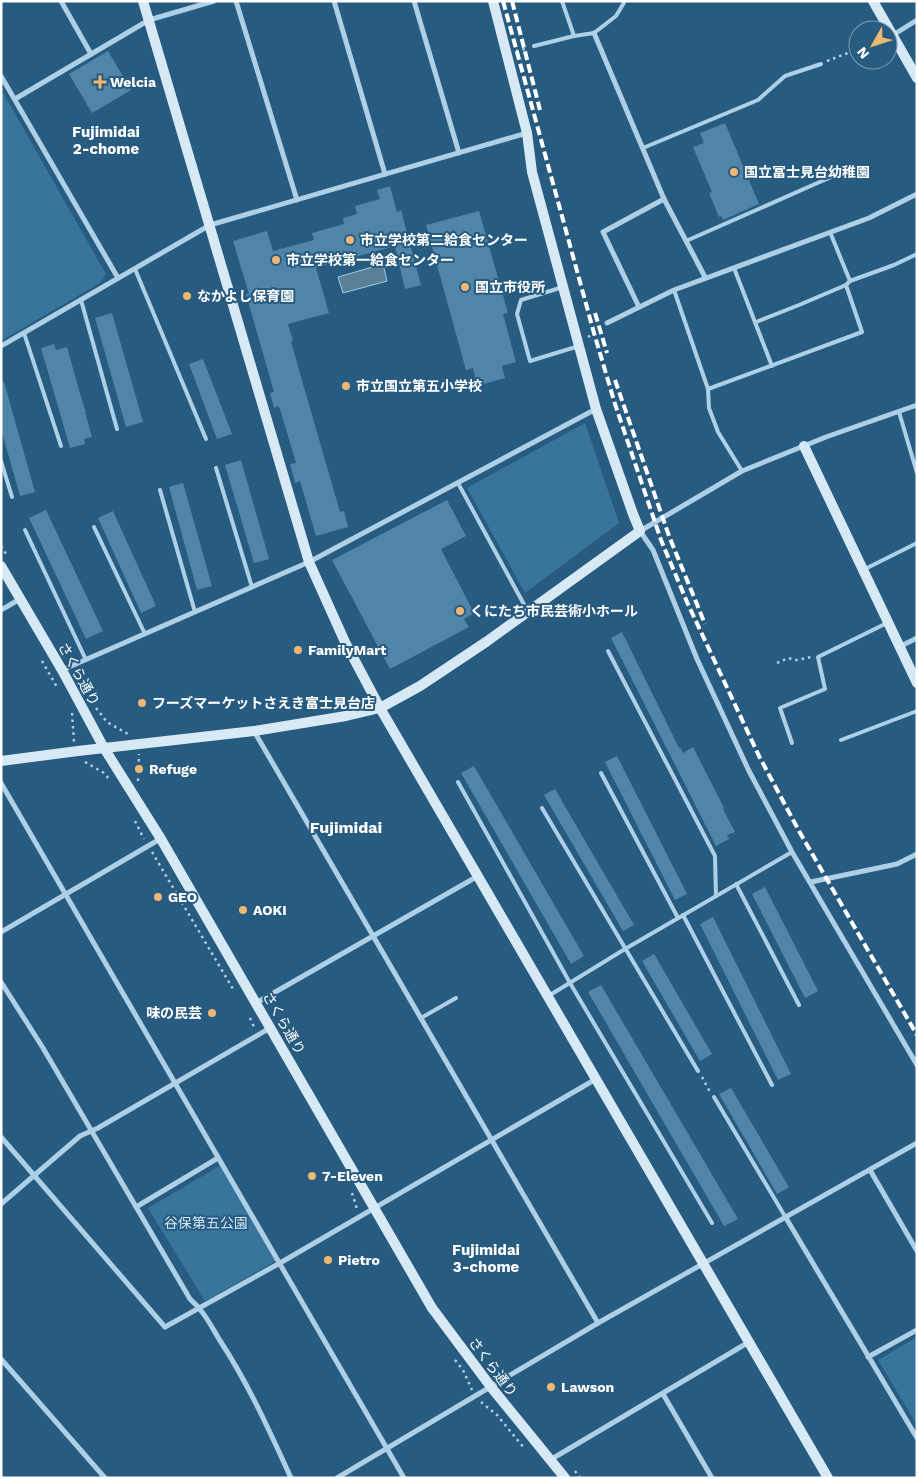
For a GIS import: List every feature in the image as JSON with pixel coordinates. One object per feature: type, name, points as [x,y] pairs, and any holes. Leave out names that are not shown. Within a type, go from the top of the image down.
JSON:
[{"type":"street","points":[[61,1],[91,54]]},
{"type":"street","points":[[143,1],[309,562],[345,642],[380,708],[828,1478]]},
{"type":"street","points":[[15,99],[149,20],[214,1]]},
{"type":"street","points":[[236,1],[297,200]]},
{"type":"street","points":[[334,1],[385,174]]},
{"type":"street","points":[[414,1],[458,152]]},
{"type":"street","points":[[492,1],[527,132],[532,172],[578,344],[596,409],[633,514],[640,531],[652,550],[697,658],[749,771],[792,852],[917,1065]]},
{"type":"street","points":[[873,1],[884,20]]},
{"type":"street","points":[[898,32],[917,20]]},
{"type":"street","points":[[594,33],[664,199],[705,277]]},
{"type":"street","points":[[898,44],[917,78]]},
{"type":"street","points":[[1,76],[118,278]]},
{"type":"street","points":[[1,346],[210,225],[527,132]]},
{"type":"street","points":[[608,323],[674,290],[705,277],[869,218],[917,194]]},
{"type":"street","points":[[639,307],[603,232],[664,199]]},
{"type":"street","points":[[1,761],[254,731],[380,708],[420,686],[528,612],[640,531],[742,471],[826,437],[917,405]]},
{"type":"street","points":[[62,670],[309,562],[596,409]]},
{"type":"street","points":[[804,446],[917,683]]},
{"type":"street","name":"さくら通り","points":[[1,566],[62,670],[104,748],[161,839],[432,1308],[490,1387],[565,1478]]},
{"type":"street","points":[[1,610],[20,599]]},
{"type":"street","points":[[899,647],[917,638]]},
{"type":"street","points":[[254,731],[598,1323]]},
{"type":"street","points":[[1,783],[404,1478]]},
{"type":"street","points":[[1,932],[161,839]]},
{"type":"street","points":[[811,882],[897,864],[917,854]]},
{"type":"street","points":[[256,1003],[478,876]]},
{"type":"street","points":[[1,982],[92,1130],[190,1299],[199,1307],[232,1358],[259,1408],[291,1478]]},
{"type":"street","points":[[1,1204],[80,1136],[98,1128],[270,1028]]},
{"type":"street","points":[[1,1138],[165,1327],[280,1264],[596,1079]]},
{"type":"street","points":[[336,1478],[598,1323],[917,1143]]},
{"type":"street","points":[[136,1206],[218,1158]]},
{"type":"street","points":[[870,1170],[917,1251]]},
{"type":"street","points":[[786,1218],[917,1438]]},
{"type":"street","points":[[868,1357],[917,1330]]},
{"type":"street","points":[[549,1460],[749,1342]]},
{"type":"street","points":[[1,1359],[105,1478]]},
{"type":"street","points":[[663,1394],[712,1478]]},
{"type":"lane","points":[[562,1],[574,36]]},
{"type":"lane","points":[[534,46],[594,33],[616,16],[625,1]]},
{"type":"lane","points":[[643,148],[758,100],[786,76],[821,64]]},
{"type":"lane","points":[[686,241],[830,177],[846,174]]},
{"type":"lane","points":[[708,390],[862,332],[848,283],[830,232]]},
{"type":"lane","points":[[756,322],[917,254]]},
{"type":"lane","points":[[734,268],[772,366]]},
{"type":"lane","points":[[135,269],[206,439]]},
{"type":"lane","points":[[563,287],[521,300],[517,314],[519,323],[530,360],[578,344]]},
{"type":"lane","points":[[674,290],[708,390],[709,408],[718,432],[742,471]]},
{"type":"lane","points":[[82,300],[117,429]]},
{"type":"lane","points":[[24,333],[61,446]]},
{"type":"lane","points":[[899,412],[917,473]]},
{"type":"lane","points":[[1,461],[12,497]]},
{"type":"lane","points":[[216,468],[252,587]]},
{"type":"lane","points":[[458,483],[528,612]]},
{"type":"lane","points":[[160,490],[195,612]]},
{"type":"lane","points":[[94,527],[145,634]]},
{"type":"lane","points":[[25,530],[86,660]]},
{"type":"lane","points":[[863,570],[917,543]]},
{"type":"lane","points":[[792,742],[780,708],[825,689],[818,657],[888,623]]},
{"type":"lane","points":[[608,651],[715,856],[716,896]]},
{"type":"lane","points":[[841,740],[917,711]]},
{"type":"lane","points":[[601,773],[678,918]]},
{"type":"lane","points":[[458,782],[570,983],[712,1223]]},
{"type":"lane","points":[[542,808],[698,1071]]},
{"type":"lane","points":[[548,996],[792,852]]},
{"type":"lane","points":[[736,884],[799,1005]]},
{"type":"lane","points":[[683,915],[772,1085]]},
{"type":"lane","points":[[421,1018],[456,998]]},
{"type":"lane","points":[[714,1097],[786,1218]]},
{"type":"path","points":[[506,53],[534,46]]},
{"type":"path","points":[[821,64],[848,53]]},
{"type":"path","points":[[578,344],[608,323]]},
{"type":"path","points":[[40,656],[59,690]]},
{"type":"path","points":[[777,663],[788,658],[797,660],[818,657]]},
{"type":"path","points":[[92,700],[107,722],[128,734]]},
{"type":"path","points":[[68,707],[73,715],[73,740]]},
{"type":"path","points":[[83,760],[104,773]]},
{"type":"path","points":[[153,854],[236,994]]},
{"type":"path","points":[[246,1011],[254,1028]]},
{"type":"path","points":[[698,1071],[714,1097]]},
{"type":"path","points":[[354,1198],[357,1210]]},
{"type":"path","points":[[466,1378],[470,1388]]},
{"type":"path","points":[[481,1402],[492,1411]]},
{"type":"green space","points":[[1,89],[106,274],[100,283],[1,341]]},
{"type":"green space","points":[[585,423],[619,523],[525,593],[467,488]]},
{"type":"green space","name":"谷保第五公園","points":[[221,1165],[276,1261],[205,1301],[148,1208]]},
{"type":"green space","points":[[917,1337],[917,1425],[878,1360]]},
{"type":"shaded area","points":[[383,264],[387,281],[343,293],[338,277]]},
{"type":"building","name":"Welcia","points":[[108,51],[131,90],[92,113],[69,74]]},
{"type":"building","points":[[725,123],[759,204],[723,220],[721,216],[719,217],[709,193],[712,192],[693,147],[704,143],[700,133]]},
{"type":"building","points":[[390,186],[397,212],[401,210],[421,285],[405,289],[395,246],[316,268],[329,313],[288,324],[293,341],[291,342],[340,512],[344,511],[348,527],[316,536],[300,481],[295,483],[290,464],[296,463],[280,409],[278,406],[274,408],[270,393],[274,392],[246,294],[249,294],[233,241],[267,231],[273,251],[314,240],[312,233],[344,224],[343,218],[357,214],[355,206],[380,199],[377,190]]},
{"type":"building","name":"国立市役所","points":[[479,211],[508,313],[503,314],[516,362],[502,366],[505,378],[477,386],[473,368],[466,370],[426,225]]},
{"type":"building","points":[[112,313],[143,422],[126,427],[95,318]]},
{"type":"building","points":[[54,344],[56,350],[67,347],[92,437],[84,439],[85,444],[70,448],[41,348]]},
{"type":"building","points":[[203,359],[232,434],[217,439],[189,364]]},
{"type":"building","points":[[1,382],[4,382],[35,492],[20,496],[1,429]]},
{"type":"building","points":[[241,460],[269,559],[254,563],[225,465]]},
{"type":"building","points":[[183,483],[212,586],[197,590],[169,487]]},
{"type":"building","points":[[447,500],[466,536],[441,549],[474,613],[464,619],[469,627],[390,669],[332,560]]},
{"type":"building","points":[[46,510],[103,631],[86,639],[29,518]]},
{"type":"building","points":[[113,511],[156,606],[141,613],[98,518]]},
{"type":"building","points":[[622,632],[679,748],[683,753],[693,747],[735,832],[727,835],[729,839],[716,846],[611,638]]},
{"type":"building","points":[[617,756],[687,894],[675,900],[605,762]]},
{"type":"building","points":[[474,766],[584,956],[571,964],[461,773]]},
{"type":"building","points":[[555,789],[634,925],[623,931],[544,795]]},
{"type":"building","points":[[765,887],[818,991],[805,998],[752,894]]},
{"type":"building","points":[[713,917],[791,1074],[778,1080],[700,924]]},
{"type":"building","points":[[654,954],[712,1054],[700,1061],[642,961]]},
{"type":"building","points":[[601,985],[738,1219],[724,1226],[588,992]]},
{"type":"building","points":[[731,1088],[789,1187],[777,1194],[719,1094]]},
{"type":"railway","points":[[503,1],[594,333],[615,404],[661,540],[687,602],[759,756],[799,831],[917,1035]]},
{"type":"railway","points":[[512,1],[540,110]]},
{"type":"railway","points":[[595,313],[607,353]]},
{"type":"railway","points":[[615,380],[669,536],[705,624]]},
{"type":"place","name":"Welcia","points":[[100,82]]},
{"type":"place","name":"国立冨士見台幼稚園","points":[[734,172]]},
{"type":"place","name":"市立学校第二給食センター","points":[[350,240]]},
{"type":"place","name":"市立学校第一給食センター","points":[[276,260]]},
{"type":"place","name":"国立市役所","points":[[465,287]]},
{"type":"place","name":"なかよし保育園","points":[[187,296]]},
{"type":"place","name":"市立国立第五小学校","points":[[346,386]]},
{"type":"place","name":"くにたち市民芸術小ホール","points":[[460,611]]},
{"type":"place","name":"FamilyMart","points":[[298,650]]},
{"type":"place","name":"フーズマーケットさえき富士見台店","points":[[142,703]]},
{"type":"place","name":"Refuge","points":[[139,769]]},
{"type":"place","name":"GEO","points":[[158,897]]},
{"type":"place","name":"AOKI","points":[[243,910]]},
{"type":"place","name":"味の民芸","points":[[212,1013]]},
{"type":"place","name":"7-Eleven","points":[[312,1176]]},
{"type":"place","name":"Pietro","points":[[328,1260]]},
{"type":"place","name":"Lawson","points":[[551,1387]]},
{"type":"district","name":"Fujimidai 2-chome","points":[[106,140]]},
{"type":"district","name":"Fujimidai","points":[[346,827]]},
{"type":"district","name":"Fujimidai 3-chome","points":[[486,1258]]}]
